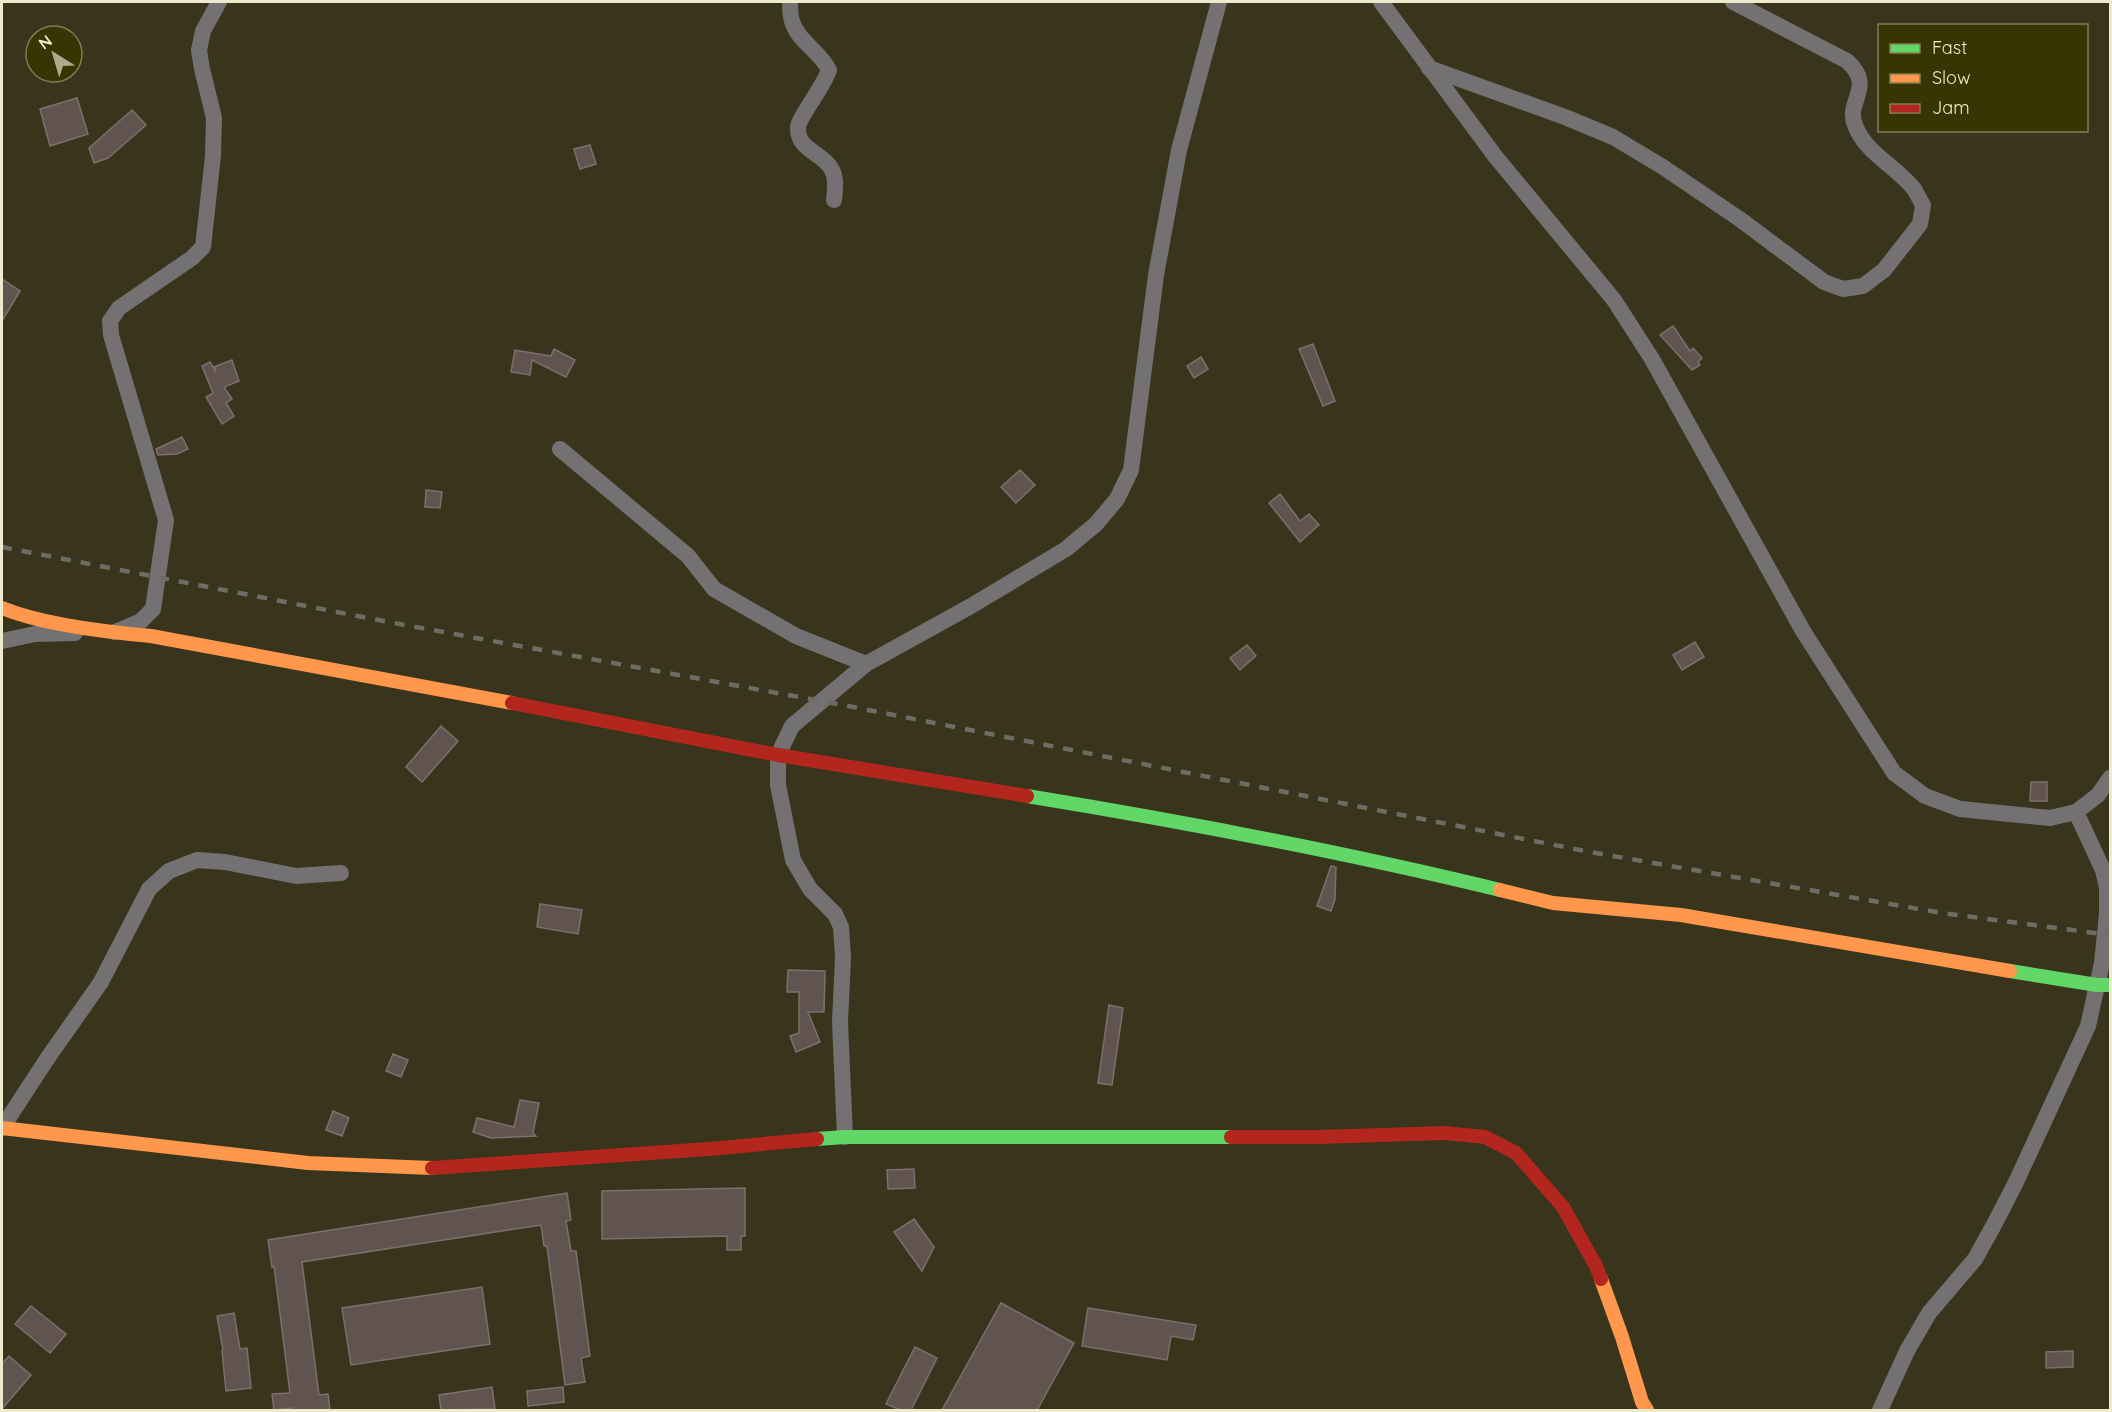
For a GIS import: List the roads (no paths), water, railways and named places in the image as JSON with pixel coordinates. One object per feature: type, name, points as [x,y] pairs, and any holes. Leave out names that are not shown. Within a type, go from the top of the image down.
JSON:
[{"type":"street","points":[[2,608],[21,616],[115,633],[141,621],[153,609],[166,520],[111,335],[110,321],[119,308],[192,258],[203,247],[213,156],[214,118],[201,69],[199,50],[203,31],[219,2]]},
{"type":"street","points":[[790,2],[791,20],[799,36],[824,59],[829,70],[825,82],[798,124],[799,138],[807,149],[831,168],[835,180],[834,200]]},
{"type":"street","points":[[845,1137],[840,1023],[843,958],[841,927],[835,914],[810,889],[793,860],[778,785],[778,755],[792,726],[866,664],[971,606],[1066,549],[1096,525],[1118,499],[1131,470],[1155,275],[1179,150],[1219,2]]},
{"type":"street","points":[[1381,2],[1495,156],[1614,300],[1652,359],[1803,631],[1894,773],[1925,796],[1960,809],[2050,818],[2076,812],[2098,795],[2110,778]]},
{"type":"street","points":[[1429,68],[1565,117],[1613,137],[1663,167],[1741,220],[1824,282],[1843,289],[1863,286],[1884,270],[1920,224],[1923,205],[1913,189],[1860,137],[1852,119],[1860,81],[1857,70],[1848,61],[1733,2]]},
{"type":"street","points":[[560,449],[688,556],[714,589],[796,636],[866,664]]},
{"type":"street","points":[[2,641],[35,634],[115,633],[151,636],[432,687],[778,755],[1163,818],[1422,872],[1553,903],[1681,915],[1915,956],[2104,985]]},
{"type":"street","points":[[1880,1410],[1907,1351],[1929,1312],[1975,1259],[2011,1192],[2088,1026],[2104,985],[2102,963],[2108,888],[2103,870],[2076,812]]},
{"type":"street","points":[[341,873],[296,876],[225,862],[197,860],[169,871],[149,889],[101,982],[2,1128],[308,1162],[435,1168],[845,1137],[1319,1137],[1445,1132],[1485,1137],[1516,1153],[1563,1207],[1596,1266],[1622,1337],[1642,1402],[1647,1410]]},
{"type":"railway","points":[[2,547],[394,623],[843,705],[1590,852],[1942,913],[2110,935]]}]
